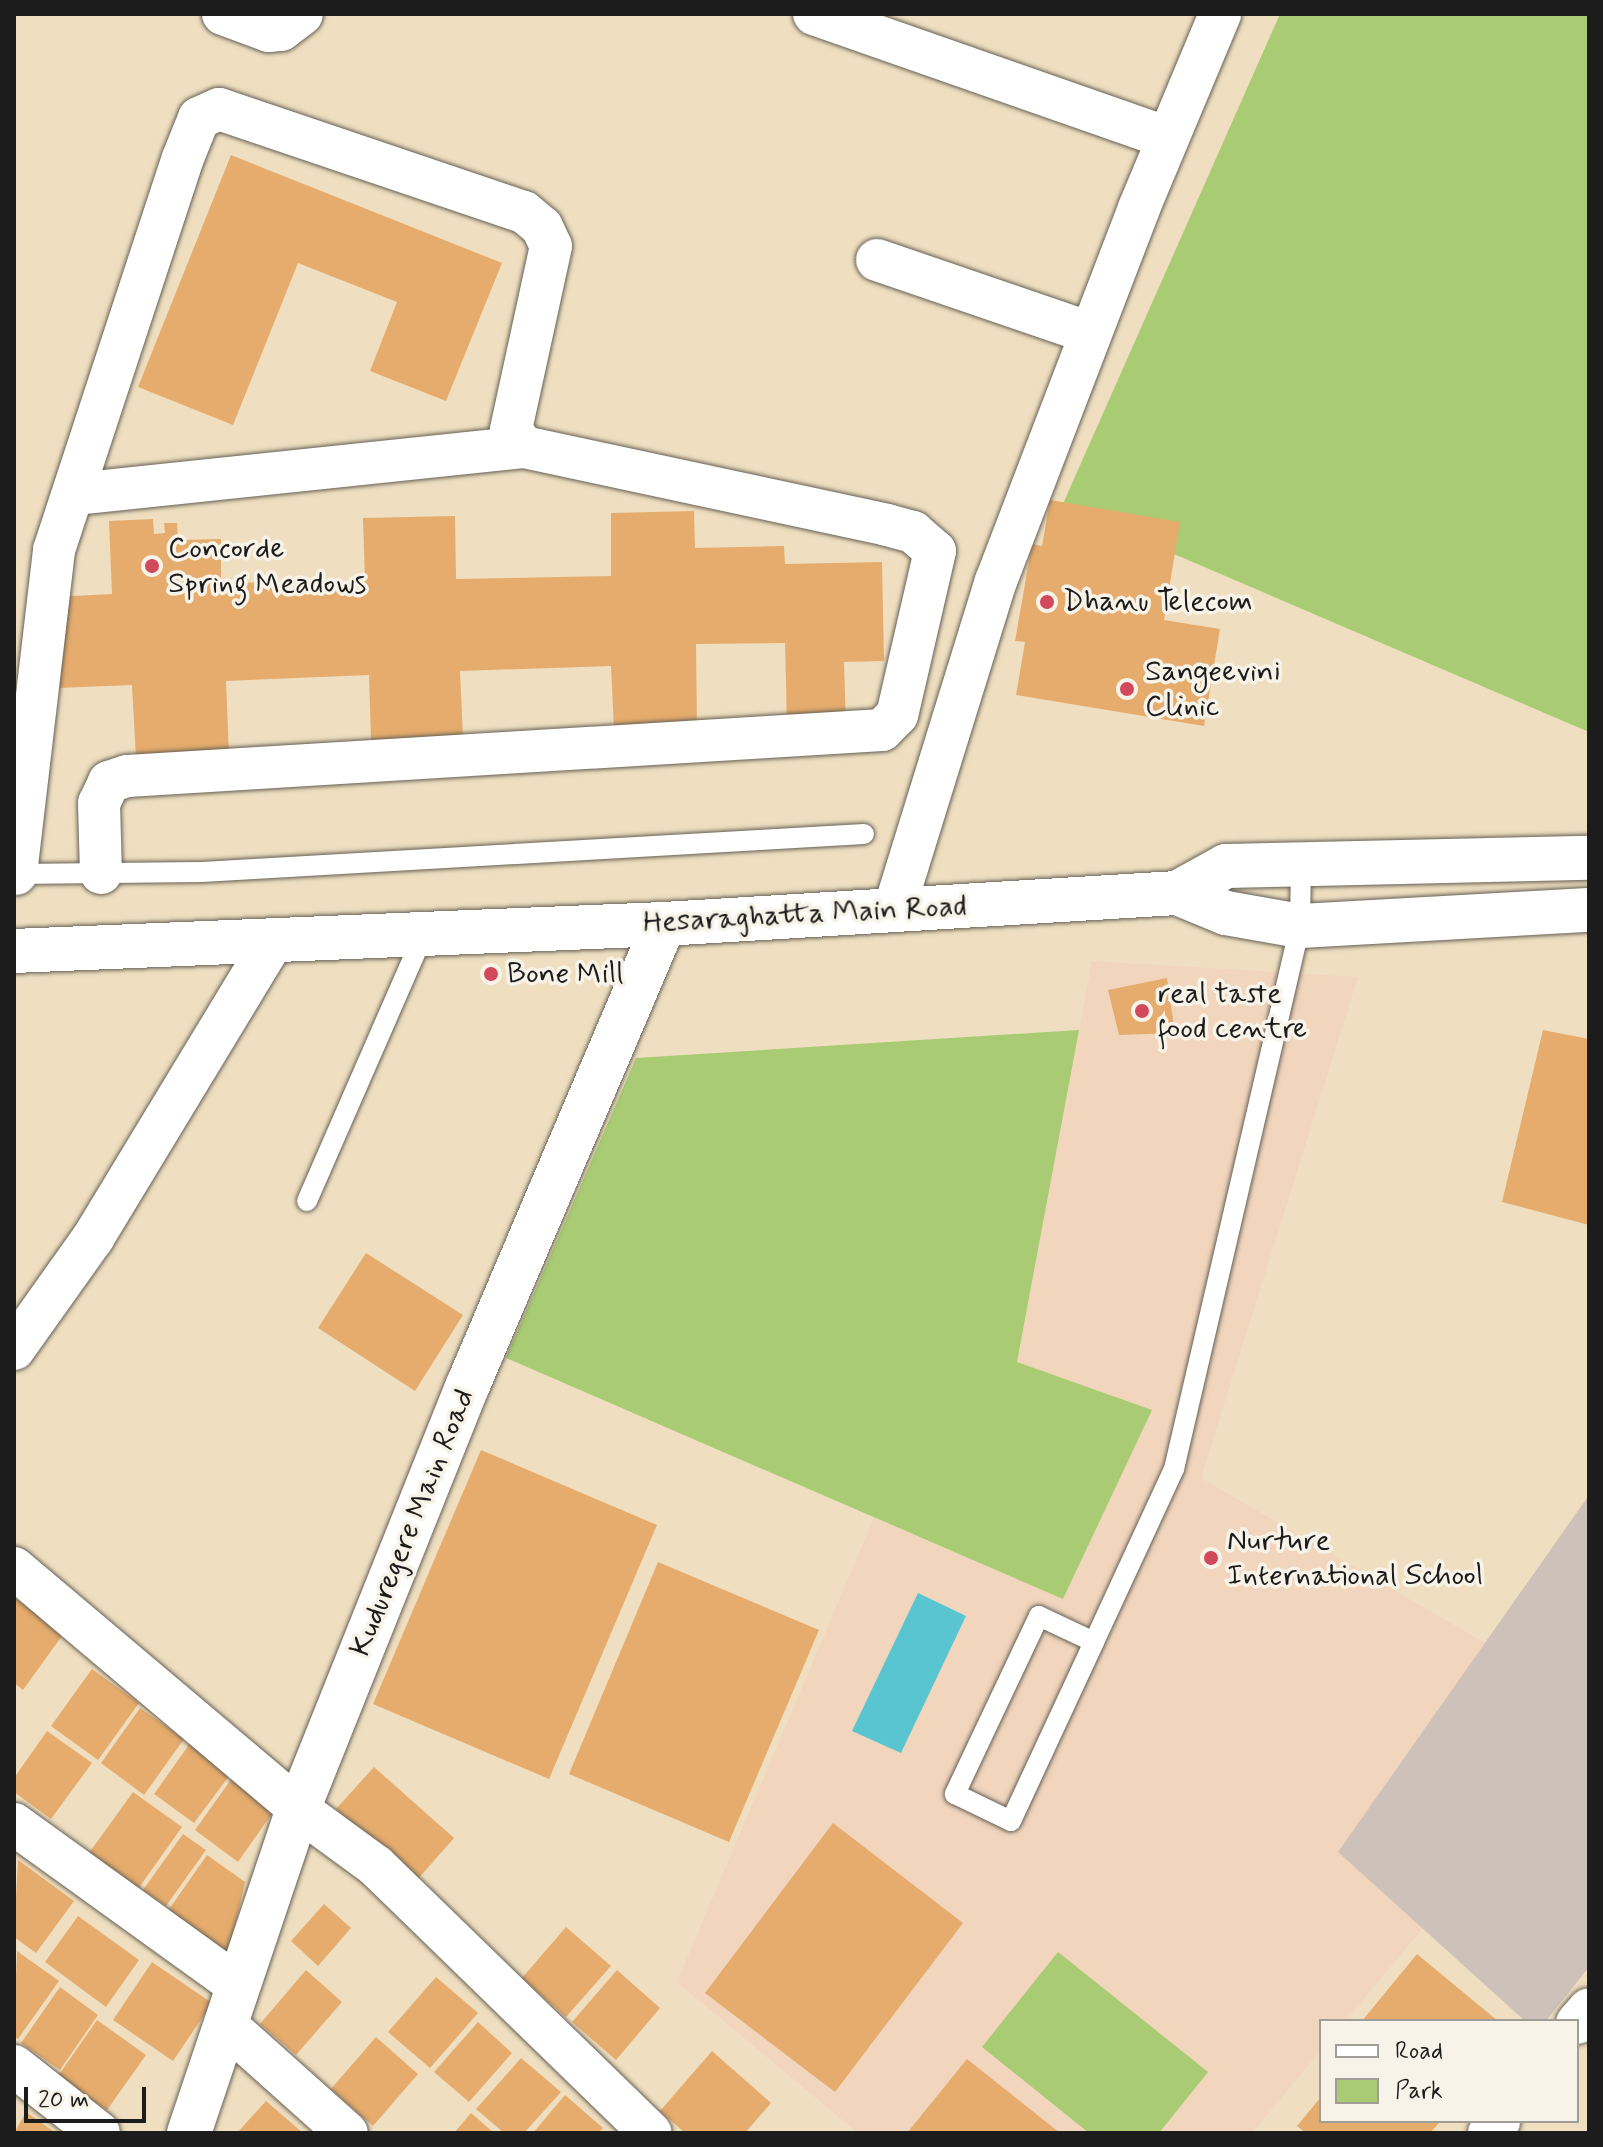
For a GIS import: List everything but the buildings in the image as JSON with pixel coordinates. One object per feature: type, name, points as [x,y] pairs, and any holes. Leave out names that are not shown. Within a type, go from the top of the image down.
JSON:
[{"type":"main road","name":"Hesaraghatta Main Road","points":[[14,951],[664,924],[1177,893],[1226,866],[1589,858]]},
{"type":"main road","points":[[1177,893],[1226,913],[1300,926],[1589,910]]},
{"type":"main road","name":"Kuduregere Main Road","points":[[189,2133],[299,1807],[468,1385],[664,924]]},
{"type":"street","points":[[223,14],[269,31],[281,30],[302,14]]},
{"type":"street","points":[[814,14],[1168,138]]},
{"type":"street","points":[[894,910],[996,581],[1090,333],[1220,14]]},
{"type":"street","points":[[15,874],[54,550],[76,494],[183,158],[199,118],[219,109],[524,212],[542,227],[551,246],[511,430],[524,447]]},
{"type":"street","points":[[877,260],[1090,333]]},
{"type":"street","points":[[76,494],[524,447],[913,532],[935,551],[897,715],[882,730],[127,776],[109,782],[99,803],[101,873]]},
{"type":"street","points":[[14,1349],[93,1238],[273,941]]},
{"type":"street","points":[[14,1568],[299,1807],[376,1866],[651,2133]]},
{"type":"street","points":[[14,1824],[232,2005],[347,2133]]},
{"type":"street","points":[[14,2066],[99,2133]]},
{"type":"lane","points":[[15,874],[592,852],[864,834]]},
{"type":"lane","points":[[1094,1642],[1039,1616],[955,1794],[1011,1821],[1094,1642],[1174,1469],[1300,926],[1301,863]]},
{"type":"lane","points":[[307,1201],[423,935]]},
{"type":"shaded area","name":"Nurture International School","points":[[1092,961],[1358,977],[1201,1478],[1485,1643],[1338,1852],[1423,1928],[1347,2019],[1319,2019],[1319,2052],[1252,2133],[858,2133],[677,1982],[874,1518],[1063,1599],[1151,1410],[1017,1362]]},
{"type":"shaded area","points":[[1589,1495],[1589,1967],[1548,2019],[1523,2019],[1338,1852]]},
{"type":"green space","points":[[1280,14],[1589,14],[1589,732],[1062,506]]},
{"type":"green space","points":[[1079,1030],[1017,1362],[1152,1410],[1063,1599],[506,1358],[636,1058]]},
{"type":"green space","points":[[1058,1952],[1208,2072],[1159,2133],[1089,2133],[982,2047]]},
{"type":"water","points":[[918,1593],[966,1616],[901,1753],[852,1731]]},
{"type":"place","name":"Concorde Spring Meadows","points":[[152,566]]},
{"type":"place","name":"Dhanu Telecom","points":[[1047,602]]},
{"type":"place","name":"Sangeevini Clinic","points":[[1127,689]]},
{"type":"place","name":"Bone Mill","points":[[491,974]]},
{"type":"place","name":"real taste food centre","points":[[1142,1011]]},
{"type":"place","name":"Nurture International School","points":[[1211,1558]]}]
